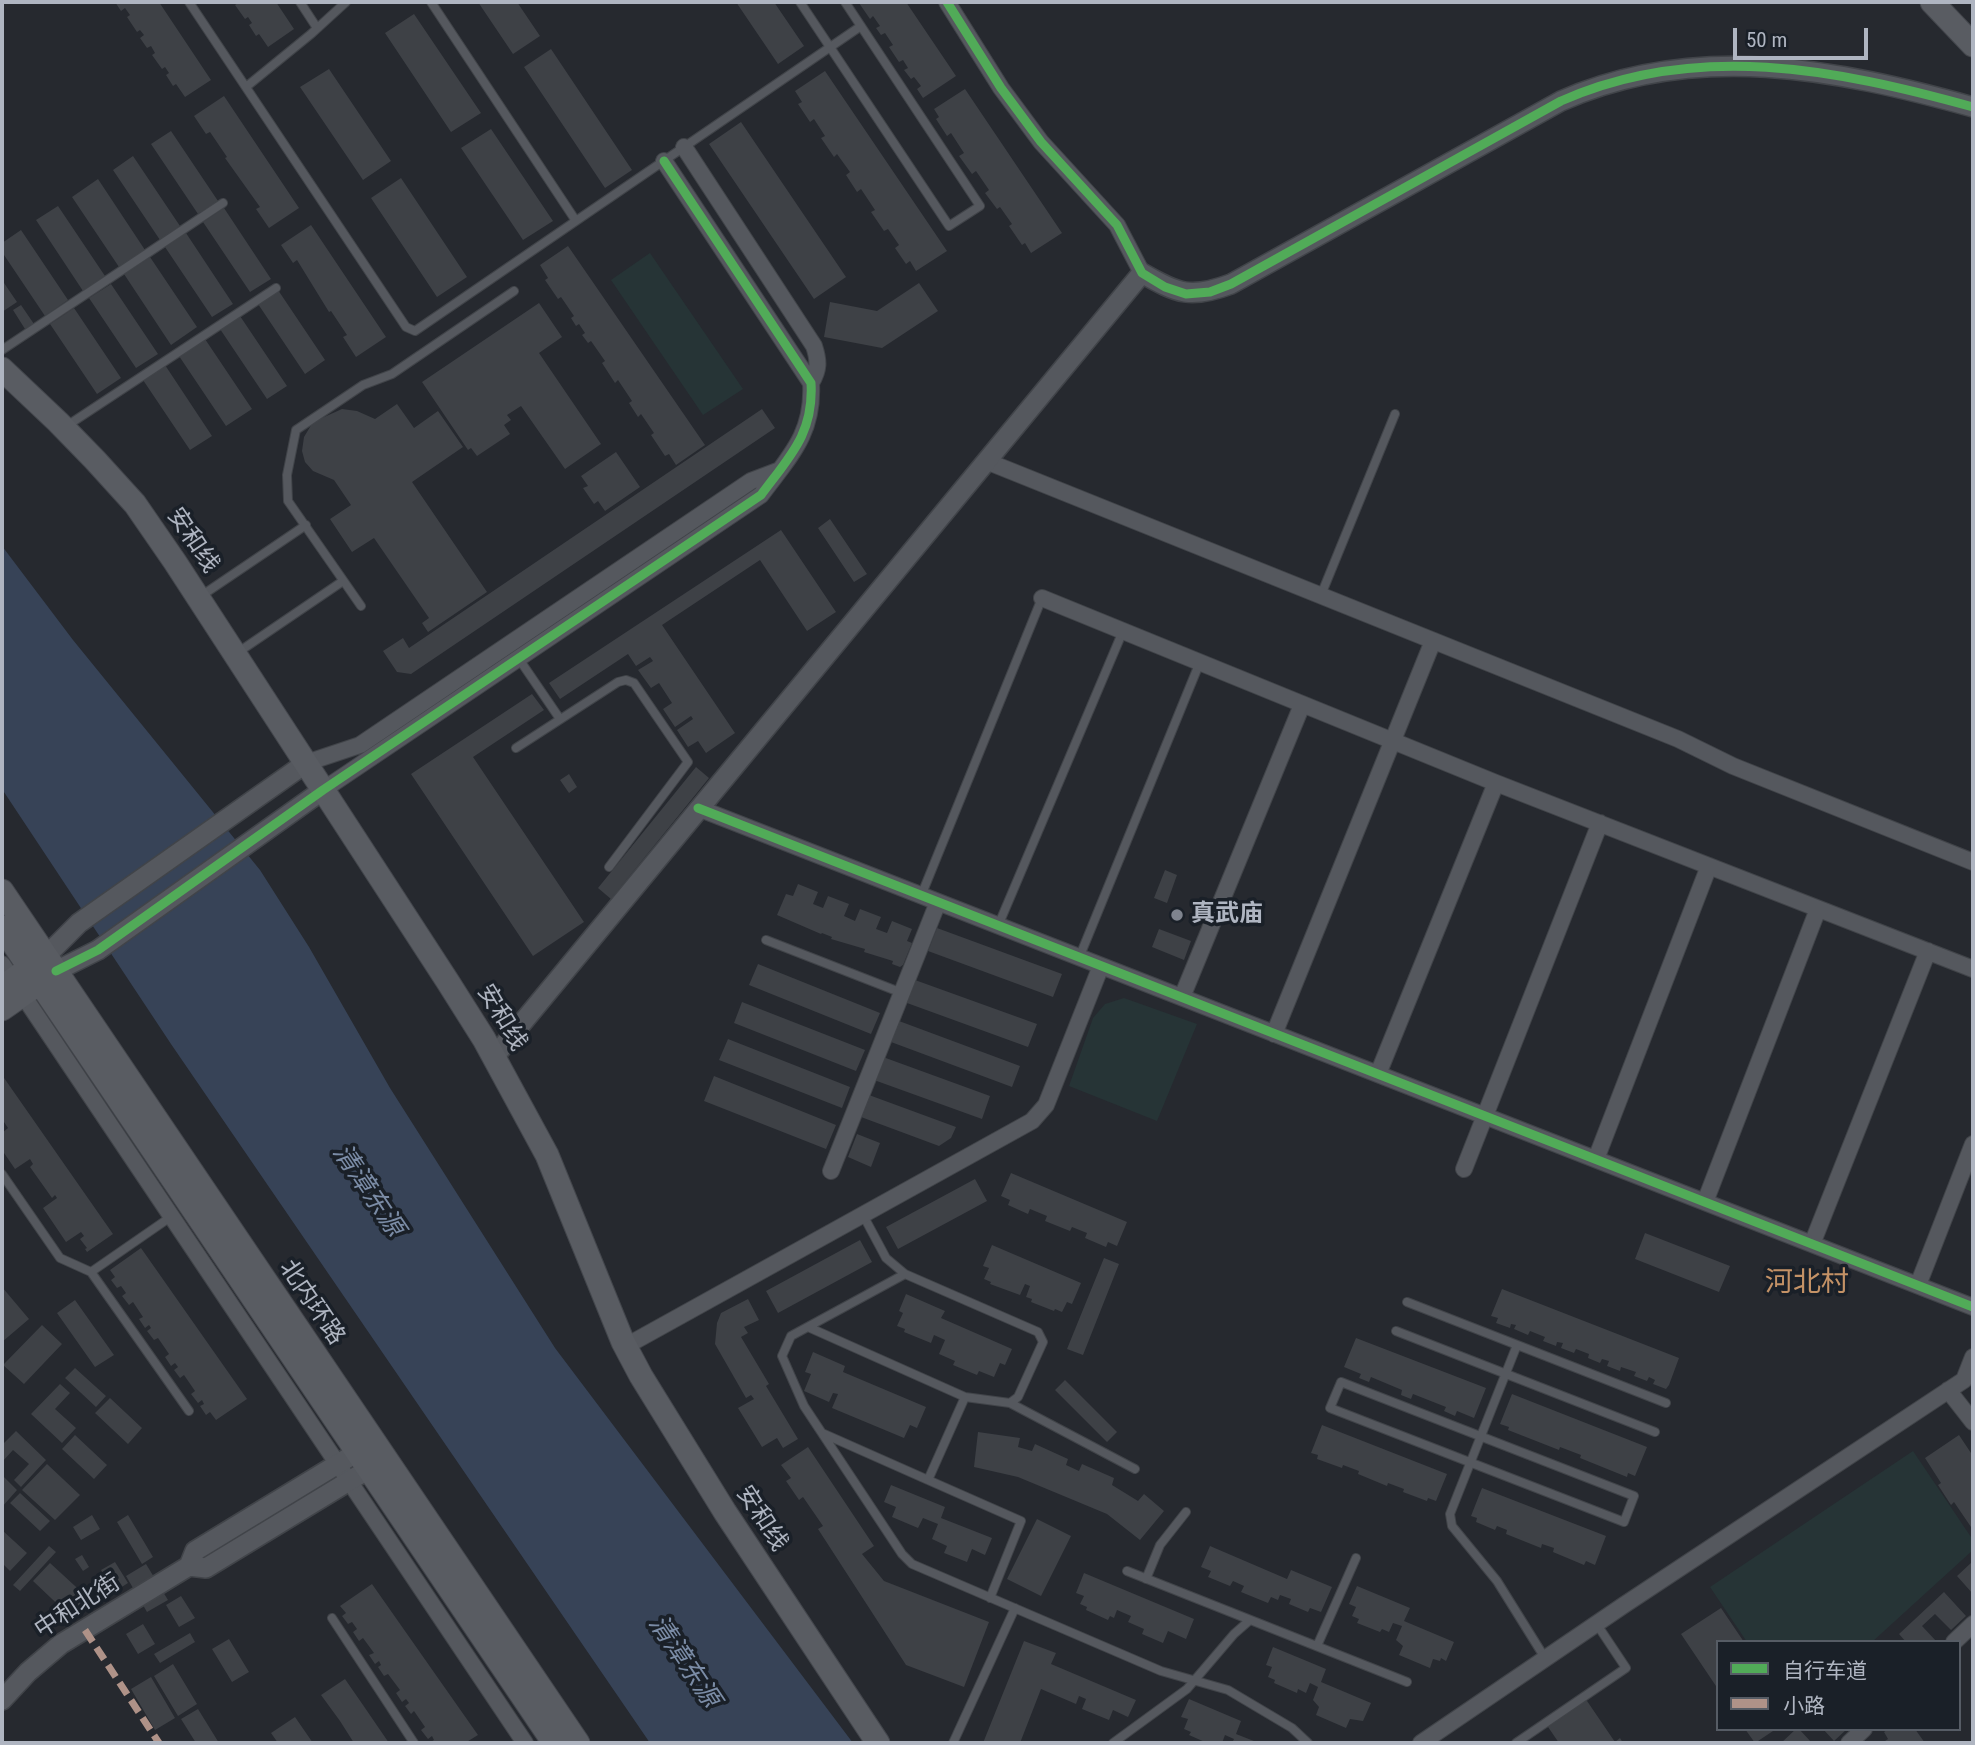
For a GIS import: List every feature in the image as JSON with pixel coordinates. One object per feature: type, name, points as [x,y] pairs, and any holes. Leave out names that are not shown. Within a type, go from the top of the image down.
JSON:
[{"type":"main road","points":[[1932,2],[1973,45]]},
{"type":"main road","name":"安和线","points":[[2,369],[64,428],[135,504],[306,763],[494,1057],[547,1155],[626,1346],[666,1419],[878,1743]]},
{"type":"main road","name":"北内环路","points":[[2,891],[26,975],[554,1743]]},
{"type":"main road","name":"北内环路","points":[[2,927],[26,975],[180,1210],[362,1461],[578,1743]]},
{"type":"main road","points":[[2,1009],[26,975]]},
{"type":"street","points":[[947,2],[1001,88],[1041,142],[1117,225],[1142,273],[1166,287],[1186,294],[1210,292],[1231,284],[1561,101],[1592,87],[1622,78],[1692,69],[1768,66],[1830,74],[1973,107]]},
{"type":"street","points":[[684,147],[814,345],[818,372],[811,383]]},
{"type":"street","points":[[26,975],[98,950],[323,790],[761,495],[796,450],[806,428],[812,404],[811,383],[664,161]]},
{"type":"street","points":[[494,1057],[1142,273]]},
{"type":"street","points":[[986,461],[1678,739],[1733,766],[1973,862]]},
{"type":"street","points":[[26,975],[79,923],[306,763],[360,745],[751,481],[780,470]]},
{"type":"street","points":[[1042,598],[1496,783],[1973,969]]},
{"type":"street","points":[[1274,1034],[1433,641]]},
{"type":"street","points":[[1182,997],[1302,705]]},
{"type":"street","points":[[1378,1074],[1496,783]]},
{"type":"street","points":[[698,808],[1973,1307]]},
{"type":"street","points":[[1464,1169],[1600,823]]},
{"type":"street","points":[[1596,1159],[1709,866]]},
{"type":"street","points":[[831,1171],[937,902]]},
{"type":"street","points":[[1705,1202],[1818,909]]},
{"type":"street","points":[[1812,1244],[1928,951]]},
{"type":"street","points":[[626,1346],[1032,1121],[1046,1105],[1101,966]]},
{"type":"street","points":[[1918,1285],[1973,1144]]},
{"type":"street","points":[[1421,1743],[1596,1623],[1964,1380],[1973,1357]]},
{"type":"street","points":[[1948,1390],[1973,1422]]},
{"type":"street","points":[[362,1461],[525,1743]]},
{"type":"street","name":"中和北街","points":[[2,1700],[28,1672],[61,1644],[189,1566],[195,1551],[362,1461]]},
{"type":"street","points":[[1956,1640],[1973,1624]]},
{"type":"street","points":[[1849,1743],[1862,1731]]},
{"type":"lane","points":[[189,2],[406,327],[415,331],[861,26]]},
{"type":"lane","points":[[300,2],[317,28]]},
{"type":"lane","points":[[246,87],[345,2]]},
{"type":"lane","points":[[431,2],[576,221]]},
{"type":"lane","points":[[800,2],[949,226],[981,206],[845,2]]},
{"type":"lane","points":[[2,350],[223,203]]},
{"type":"lane","points":[[64,428],[276,288]]},
{"type":"lane","points":[[361,606],[289,500],[288,475],[296,430],[363,385],[392,374],[514,291]]},
{"type":"lane","points":[[1321,596],[1395,414]]},
{"type":"lane","points":[[198,598],[306,525]]},
{"type":"lane","points":[[235,655],[343,580]]},
{"type":"lane","points":[[921,896],[1042,598]]},
{"type":"lane","points":[[998,926],[1123,631]]},
{"type":"lane","points":[[519,659],[560,719]]},
{"type":"lane","points":[[1079,958],[1199,662]]},
{"type":"lane","points":[[516,748],[618,682],[626,680],[634,683],[688,762],[609,867]]},
{"type":"lane","points":[[766,940],[902,993]]},
{"type":"lane","points":[[2,1174],[61,1258],[91,1272],[189,1411]]},
{"type":"lane","points":[[91,1272],[180,1210]]},
{"type":"lane","points":[[863,1215],[886,1258],[905,1274],[1038,1332],[1043,1342],[1018,1398],[1010,1404]]},
{"type":"lane","points":[[905,1274],[791,1336],[782,1356],[804,1406],[902,1554],[912,1564],[1161,1671],[1228,1690],[1292,1728],[1308,1743]]},
{"type":"lane","points":[[1407,1302],[1666,1403]]},
{"type":"lane","points":[[808,1327],[965,1397],[1010,1404],[1135,1469]]},
{"type":"lane","points":[[1396,1331],[1655,1432]]},
{"type":"lane","points":[[1517,1345],[1450,1514],[1452,1526],[1497,1581],[1545,1658]]},
{"type":"lane","points":[[1340,1382],[1481,1437],[1634,1496],[1624,1522],[1330,1408],[1340,1382]]},
{"type":"lane","points":[[928,1480],[965,1397]]},
{"type":"lane","points":[[822,1433],[1021,1521],[990,1598]]},
{"type":"lane","points":[[1146,1579],[1160,1545],[1186,1512]]},
{"type":"lane","points":[[1317,1646],[1356,1558]]},
{"type":"lane","points":[[1127,1571],[1408,1682]]},
{"type":"lane","points":[[953,1743],[1014,1608]]},
{"type":"lane","points":[[332,1618],[414,1743]]},
{"type":"lane","points":[[1113,1743],[1187,1689],[1234,1634],[1250,1620]]},
{"type":"lane","points":[[1516,1743],[1626,1668],[1596,1623]]},
{"type":"shaded area","points":[[650,253],[743,389],[703,415],[611,280]]},
{"type":"shaded area","points":[[1124,998],[1197,1024],[1157,1121],[1069,1086],[1093,1018],[1105,1004]]},
{"type":"shaded area","points":[[1913,1451],[1973,1540],[1973,1550],[1874,1640],[1746,1640],[1710,1587]]},
{"type":"water","name":"清漳东源","points":[[2,546],[73,640],[260,870],[309,947],[390,1088],[555,1348],[853,1743],[650,1743],[171,1044],[2,789]]},
{"type":"building","points":[[115,2],[159,2],[211,80],[185,97],[176,84],[173,86],[166,75],[169,73],[165,67],[162,69],[152,55],[155,53],[151,46],[147,48],[140,38],[144,35],[140,30],[137,32],[127,17],[130,15],[125,8],[121,11]]},
{"type":"building","points":[[239,2],[276,2],[294,29],[268,47],[259,34],[256,36],[249,25],[252,23],[248,17],[245,19],[235,5]]},
{"type":"building","points":[[478,2],[517,2],[540,36],[513,54]]},
{"type":"building","points":[[736,2],[774,2],[804,46],[778,64]]},
{"type":"building","points":[[906,2],[956,76],[923,98],[917,89],[921,86],[904,70],[908,68],[903,60],[899,62],[889,47],[893,45],[885,33],[881,35],[876,28],[880,26],[873,16],[870,19],[859,3]]},
{"type":"building","points":[[414,14],[481,113],[451,132],[385,33]]},
{"type":"building","points":[[551,49],[632,170],[605,188],[524,67]]},
{"type":"building","points":[[329,69],[391,161],[363,180],[300,87]]},
{"type":"building","points":[[825,71],[947,251],[916,271],[910,261],[906,264],[895,248],[899,245],[888,229],[884,231],[871,212],[875,210],[861,189],[857,192],[846,175],[850,172],[837,154],[834,157],[821,138],[825,136],[814,119],[810,122],[798,104],[802,102],[795,91]]},
{"type":"building","points":[[965,89],[1062,233],[1031,253],[1009,226],[1012,224],[1000,207],[997,209],[985,193],[989,190],[976,171],[972,174],[959,156],[964,153],[951,133],[947,136],[936,119],[939,117],[934,109]]},
{"type":"building","points":[[224,96],[299,208],[269,228],[256,209],[260,207],[225,158],[227,157],[210,132],[206,134],[194,116]]},
{"type":"building","points":[[741,122],[846,277],[814,299],[709,144]]},
{"type":"building","points":[[491,129],[553,221],[523,240],[461,148]]},
{"type":"building","points":[[171,131],[218,201],[198,214],[151,144]]},
{"type":"building","points":[[133,156],[180,226],[160,240],[113,170]]},
{"type":"building","points":[[401,178],[467,277],[437,297],[371,198]]},
{"type":"building","points":[[98,179],[145,250],[119,267],[72,197]]},
{"type":"building","points":[[58,206],[105,276],[83,291],[36,220]]},
{"type":"building","points":[[224,208],[271,279],[250,292],[203,222]]},
{"type":"building","points":[[311,225],[386,337],[356,357],[343,337],[347,335],[331,311],[329,312],[297,260],[293,263],[281,245]]},
{"type":"building","points":[[21,230],[68,300],[45,316],[2,252],[2,243]]},
{"type":"building","points":[[186,233],[233,304],[212,317],[165,247]]},
{"type":"building","points":[[568,246],[705,445],[676,465],[669,454],[665,456],[651,435],[654,433],[641,414],[638,417],[629,403],[632,401],[618,380],[615,383],[602,363],[605,361],[591,341],[588,343],[582,335],[585,333],[571,318],[574,316],[545,280],[548,278],[540,265]]},
{"type":"building","points":[[150,257],[197,327],[171,345],[124,274]]},
{"type":"building","points":[[2,280],[17,302],[2,312]]},
{"type":"building","points":[[919,283],[938,311],[882,348],[824,337],[830,302],[877,311]]},
{"type":"building","points":[[111,284],[158,354],[136,368],[89,298]]},
{"type":"building","points":[[278,290],[325,360],[305,374],[258,304]]},
{"type":"building","points":[[539,303],[562,337],[539,353],[601,444],[565,469],[521,406],[507,415],[511,420],[504,425],[510,434],[477,456],[471,448],[468,450],[422,382]]},
{"type":"building","points":[[21,305],[34,324],[25,329],[13,310]]},
{"type":"building","points":[[74,308],[121,378],[97,394],[50,324]]},
{"type":"building","points":[[240,316],[287,386],[267,399],[220,329]]},
{"type":"building","points":[[205,339],[252,409],[226,426],[179,356]]},
{"type":"building","points":[[165,365],[212,436],[190,450],[143,380]]},
{"type":"building","points":[[397,404],[414,428],[438,411],[463,447],[412,482],[487,592],[428,632],[422,623],[429,618],[374,538],[352,552],[330,519],[351,505],[334,480],[313,471],[305,462],[302,451],[304,437],[313,422],[342,409],[357,411],[375,419]]},
{"type":"building","points":[[762,409],[775,428],[411,674],[397,672],[383,651],[403,638],[409,648]]},
{"type":"building","points":[[616,452],[640,487],[605,511],[598,501],[594,504],[583,488],[588,486],[581,476]]},
{"type":"building","points":[[830,519],[867,574],[854,582],[818,528]]},
{"type":"building","points":[[781,530],[836,612],[807,631],[760,560],[662,625],[735,733],[706,753],[698,741],[688,747],[677,730],[693,719],[691,716],[675,727],[663,709],[672,703],[659,683],[651,688],[638,670],[653,661],[650,657],[636,666],[628,654],[560,699],[549,683]]},
{"type":"building","points":[[532,694],[544,710],[473,757],[584,922],[533,956],[411,774]]},
{"type":"building","points":[[696,767],[709,778],[611,899],[598,888]]},
{"type":"building","points":[[569,774],[577,787],[569,793],[560,780]]},
{"type":"building","points":[[1165,870],[1177,875],[1167,903],[1154,898]]},
{"type":"building","points":[[798,884],[818,892],[813,904],[823,908],[828,896],[849,904],[844,916],[855,921],[860,909],[881,917],[876,929],[887,933],[892,921],[912,929],[907,941],[912,943],[903,965],[900,967],[892,964],[893,961],[864,952],[865,949],[831,939],[832,937],[777,915],[786,894],[793,896]]},
{"type":"building","points":[[937,928],[1062,974],[1053,997],[928,951]]},
{"type":"building","points":[[1159,929],[1191,941],[1184,960],[1152,947]]},
{"type":"building","points":[[758,964],[880,1013],[871,1034],[749,985]]},
{"type":"building","points":[[915,980],[1037,1024],[1028,1047],[907,1003]]},
{"type":"building","points":[[742,1002],[865,1050],[856,1071],[734,1023]]},
{"type":"building","points":[[899,1021],[1020,1066],[1012,1087],[891,1042]]},
{"type":"building","points":[[728,1039],[850,1087],[842,1108],[719,1060]]},
{"type":"building","points":[[883,1057],[990,1096],[982,1119],[874,1080]]},
{"type":"building","points":[[2,1075],[113,1234],[87,1252],[80,1239],[84,1236],[81,1232],[66,1242],[43,1208],[57,1198],[55,1195],[52,1198],[30,1167],[33,1164],[30,1159],[15,1169],[2,1150],[2,1133],[8,1128],[2,1119]]},
{"type":"building","points":[[714,1076],[836,1125],[826,1149],[704,1101]]},
{"type":"building","points":[[869,1095],[956,1127],[951,1138],[939,1146],[861,1117]]},
{"type":"building","points":[[857,1134],[880,1143],[871,1167],[848,1157]]},
{"type":"building","points":[[1011,1173],[1127,1222],[1117,1246],[1108,1242],[1106,1247],[1085,1238],[1087,1233],[1072,1227],[1070,1231],[1045,1221],[1047,1216],[1030,1209],[1028,1214],[1008,1205],[1010,1200],[1001,1196]]},
{"type":"building","points":[[975,1179],[987,1201],[898,1249],[886,1227]]},
{"type":"building","points":[[1645,1233],[1730,1266],[1719,1292],[1635,1259]]},
{"type":"building","points":[[860,1240],[872,1262],[778,1313],[766,1291]]},
{"type":"building","points":[[992,1245],[1081,1283],[1072,1304],[1067,1302],[1062,1312],[1055,1309],[1054,1311],[1031,1302],[1032,1299],[1026,1297],[1030,1286],[1025,1284],[1020,1295],[990,1284],[991,1282],[984,1279],[989,1268],[983,1266]]},
{"type":"building","points":[[141,1248],[247,1399],[216,1420],[210,1412],[206,1415],[200,1406],[204,1404],[202,1400],[198,1403],[191,1394],[195,1391],[184,1375],[180,1378],[174,1370],[178,1367],[175,1363],[171,1366],[165,1357],[169,1354],[158,1338],[154,1340],[147,1331],[151,1328],[149,1325],[145,1328],[139,1319],[143,1317],[133,1302],[129,1305],[122,1296],[126,1293],[121,1286],[117,1288],[111,1280],[115,1277],[110,1270]]},
{"type":"building","points":[[1104,1258],[1119,1264],[1083,1355],[1067,1349]]},
{"type":"building","points":[[2,1287],[29,1319],[2,1342]]},
{"type":"building","points":[[1502,1289],[1679,1358],[1669,1385],[1666,1389],[1653,1384],[1655,1380],[1649,1377],[1647,1381],[1634,1376],[1636,1372],[1621,1367],[1620,1371],[1607,1366],[1609,1361],[1602,1359],[1600,1363],[1588,1358],[1589,1354],[1576,1349],[1574,1353],[1561,1348],[1563,1343],[1557,1342],[1556,1346],[1543,1341],[1545,1337],[1530,1331],[1528,1335],[1514,1329],[1516,1325],[1511,1324],[1510,1328],[1496,1323],[1498,1318],[1491,1316]]},
{"type":"building","points":[[906,1294],[945,1311],[941,1318],[1012,1349],[1005,1365],[1000,1363],[994,1377],[979,1371],[977,1375],[953,1365],[955,1361],[939,1354],[945,1340],[934,1335],[931,1343],[904,1332],[905,1329],[897,1326],[903,1313],[899,1311]]},
{"type":"building","points":[[748,1299],[759,1320],[744,1327],[748,1333],[741,1337],[798,1439],[783,1448],[777,1438],[762,1447],[738,1408],[754,1399],[751,1395],[746,1398],[715,1344],[721,1313]]},
{"type":"building","points":[[75,1300],[114,1355],[95,1367],[57,1313]]},
{"type":"building","points":[[42,1325],[62,1344],[24,1384],[3,1365]]},
{"type":"building","points":[[1356,1338],[1486,1388],[1474,1418],[1457,1411],[1455,1416],[1444,1411],[1446,1407],[1413,1394],[1411,1399],[1401,1395],[1402,1390],[1371,1377],[1369,1382],[1359,1378],[1361,1374],[1344,1367]]},
{"type":"building","points":[[813,1352],[845,1366],[843,1372],[926,1407],[917,1428],[910,1425],[904,1438],[832,1408],[838,1394],[833,1393],[829,1402],[804,1391],[811,1374],[805,1372]]},
{"type":"building","points":[[75,1368],[106,1396],[96,1407],[65,1378]]},
{"type":"building","points":[[1065,1380],[1117,1432],[1107,1442],[1055,1390]]},
{"type":"building","points":[[60,1384],[70,1393],[55,1409],[76,1428],[62,1443],[31,1414]]},
{"type":"building","points":[[1512,1394],[1647,1447],[1635,1476],[1628,1473],[1627,1477],[1580,1458],[1581,1455],[1560,1447],[1559,1450],[1508,1430],[1509,1427],[1500,1424]]},
{"type":"building","points":[[110,1398],[142,1428],[128,1444],[95,1413]]},
{"type":"building","points":[[1322,1425],[1447,1474],[1436,1501],[1428,1498],[1427,1501],[1403,1492],[1404,1489],[1388,1483],[1387,1486],[1343,1465],[1342,1468],[1317,1459],[1318,1455],[1311,1453]]},
{"type":"building","points":[[16,1431],[46,1460],[21,1487],[14,1480],[29,1464],[13,1450],[2,1462],[2,1445]]},
{"type":"building","points":[[978,1432],[1020,1438],[1018,1447],[1032,1451],[1035,1444],[1068,1459],[1066,1465],[1079,1471],[1082,1464],[1114,1478],[1112,1485],[1138,1501],[1144,1494],[1164,1511],[1140,1540],[1107,1514],[1018,1477],[974,1467]]},
{"type":"building","points":[[75,1435],[107,1465],[94,1479],[62,1449]]},
{"type":"building","points":[[1959,1435],[1973,1456],[1971,1527],[1954,1502],[1951,1505],[1925,1458]]},
{"type":"building","points":[[808,1447],[874,1546],[862,1554],[884,1581],[989,1622],[964,1687],[906,1665],[818,1529],[823,1526],[803,1497],[799,1500],[786,1481],[791,1478],[781,1465]]},
{"type":"building","points":[[47,1464],[80,1495],[55,1520],[22,1490]]},
{"type":"building","points":[[2,1475],[17,1490],[2,1507]]},
{"type":"building","points":[[891,1485],[945,1507],[941,1518],[992,1538],[985,1555],[972,1549],[967,1562],[944,1553],[947,1546],[932,1539],[938,1524],[923,1518],[918,1528],[892,1517],[896,1507],[884,1502]]},
{"type":"building","points":[[1482,1488],[1606,1536],[1595,1565],[1586,1561],[1584,1565],[1553,1552],[1554,1548],[1542,1544],[1541,1548],[1506,1534],[1507,1530],[1497,1526],[1495,1530],[1476,1522],[1477,1518],[1471,1516]]},
{"type":"building","points":[[20,1493],[50,1521],[40,1531],[10,1503]]},
{"type":"building","points":[[92,1515],[100,1529],[81,1540],[73,1527]]},
{"type":"building","points":[[128,1515],[153,1557],[142,1564],[117,1522]]},
{"type":"building","points":[[1037,1519],[1071,1536],[1041,1596],[1007,1579]]},
{"type":"building","points":[[2,1530],[27,1553],[10,1571],[2,1563]]},
{"type":"building","points":[[49,1546],[56,1552],[20,1591],[13,1585]]},
{"type":"building","points":[[1210,1546],[1287,1579],[1291,1570],[1332,1587],[1321,1612],[1310,1608],[1308,1612],[1289,1604],[1291,1599],[1280,1595],[1278,1600],[1271,1597],[1268,1603],[1241,1592],[1244,1586],[1233,1581],[1230,1586],[1208,1577],[1211,1571],[1201,1567]]},
{"type":"building","points":[[82,1555],[89,1567],[83,1571],[75,1559]]},
{"type":"building","points":[[115,1562],[128,1583],[114,1592],[101,1570]]},
{"type":"building","points":[[1972,1562],[1973,1564],[1973,1594],[1957,1576]]},
{"type":"building","points":[[50,1563],[87,1597],[70,1616],[33,1581]]},
{"type":"building","points":[[146,1564],[168,1600],[147,1612],[126,1576]]},
{"type":"building","points":[[1084,1573],[1194,1619],[1186,1639],[1168,1631],[1163,1643],[1142,1634],[1144,1629],[1128,1622],[1131,1616],[1117,1610],[1114,1618],[1110,1616],[1108,1620],[1086,1610],[1087,1607],[1080,1604],[1084,1596],[1076,1593]]},
{"type":"building","points":[[372,1584],[478,1735],[465,1743],[429,1743],[434,1740],[432,1736],[428,1739],[421,1730],[425,1727],[414,1711],[411,1714],[405,1706],[409,1703],[406,1699],[402,1702],[396,1693],[400,1690],[388,1674],[384,1676],[378,1667],[381,1665],[379,1661],[375,1664],[369,1655],[374,1653],[363,1638],[359,1641],[353,1632],[357,1629],[352,1622],[348,1624],[342,1616],[346,1613],[340,1606]]},
{"type":"building","points":[[1357,1586],[1410,1608],[1404,1621],[1454,1642],[1446,1661],[1441,1658],[1440,1661],[1433,1659],[1430,1668],[1399,1655],[1403,1646],[1396,1640],[1402,1626],[1393,1623],[1389,1632],[1382,1629],[1380,1632],[1357,1623],[1359,1619],[1352,1616],[1356,1607],[1349,1604]]},
{"type":"building","points":[[1944,1592],[1966,1616],[1951,1630],[1935,1614],[1922,1626],[1935,1640],[1904,1640],[1899,1634]]},
{"type":"building","points":[[181,1596],[195,1618],[179,1627],[166,1605]]},
{"type":"building","points":[[1721,1608],[1743,1640],[1716,1640],[1716,1686],[1681,1634]]},
{"type":"building","points":[[143,1624],[155,1644],[138,1654],[126,1634]]},
{"type":"building","points":[[190,1633],[195,1642],[160,1663],[154,1654]]},
{"type":"building","points":[[229,1639],[249,1672],[232,1682],[212,1649]]},
{"type":"building","points":[[1024,1641],[1056,1653],[1051,1664],[1136,1700],[1128,1717],[1113,1710],[1109,1720],[1082,1709],[1086,1699],[1079,1696],[1076,1704],[1041,1689],[1020,1743],[983,1743]]},
{"type":"building","points":[[1273,1647],[1326,1669],[1321,1682],[1371,1703],[1363,1721],[1350,1719],[1346,1728],[1316,1715],[1319,1707],[1313,1700],[1318,1687],[1310,1683],[1306,1693],[1298,1689],[1297,1693],[1274,1683],[1275,1680],[1268,1677],[1272,1667],[1266,1665]]},
{"type":"building","points":[[173,1664],[197,1704],[178,1716],[154,1676]]},
{"type":"building","points":[[151,1677],[175,1718],[155,1730],[131,1689]]},
{"type":"building","points":[[345,1679],[389,1743],[354,1743],[321,1695]]},
{"type":"building","points":[[1585,1698],[1615,1742],[1620,1738],[1623,1743],[1559,1743],[1546,1724]]},
{"type":"building","points":[[1189,1699],[1241,1721],[1236,1734],[1259,1743],[1232,1743],[1234,1739],[1225,1735],[1222,1743],[1207,1743],[1189,1735],[1191,1732],[1184,1729],[1188,1719],[1181,1717]]},
{"type":"building","points":[[198,1709],[219,1743],[196,1743],[181,1719]]},
{"type":"building","points":[[295,1717],[313,1743],[278,1743],[271,1733]]},
{"type":"building","points":[[1746,1731],[1773,1731],[1755,1743]]},
{"type":"building","points":[[1794,1731],[1801,1731],[1812,1743],[1781,1743]]},
{"type":"building","points":[[1825,1731],[1845,1731],[1834,1741]]},
{"type":"building","points":[[1916,1731],[1925,1743],[1886,1743],[1888,1739],[1884,1732]]},
{"type":"marked path","points":[[85,1630],[159,1743]]},
{"type":"cycle path","points":[[947,2],[1001,88],[1041,142],[1117,225],[1142,273],[1165,287],[1186,294],[1210,292],[1231,284],[1561,101],[1612,82],[1663,71],[1766,67],[1870,82],[1973,107]]},
{"type":"cycle path","points":[[56,971],[98,950],[323,790],[761,495],[781,469],[804,431],[811,401],[811,383],[664,161]]},
{"type":"cycle path","points":[[698,808],[1973,1307]]},
{"type":"place","name":"真武庙","points":[[1177,915]]},
{"type":"district","name":"河北村","points":[[1807,1284]]}]
